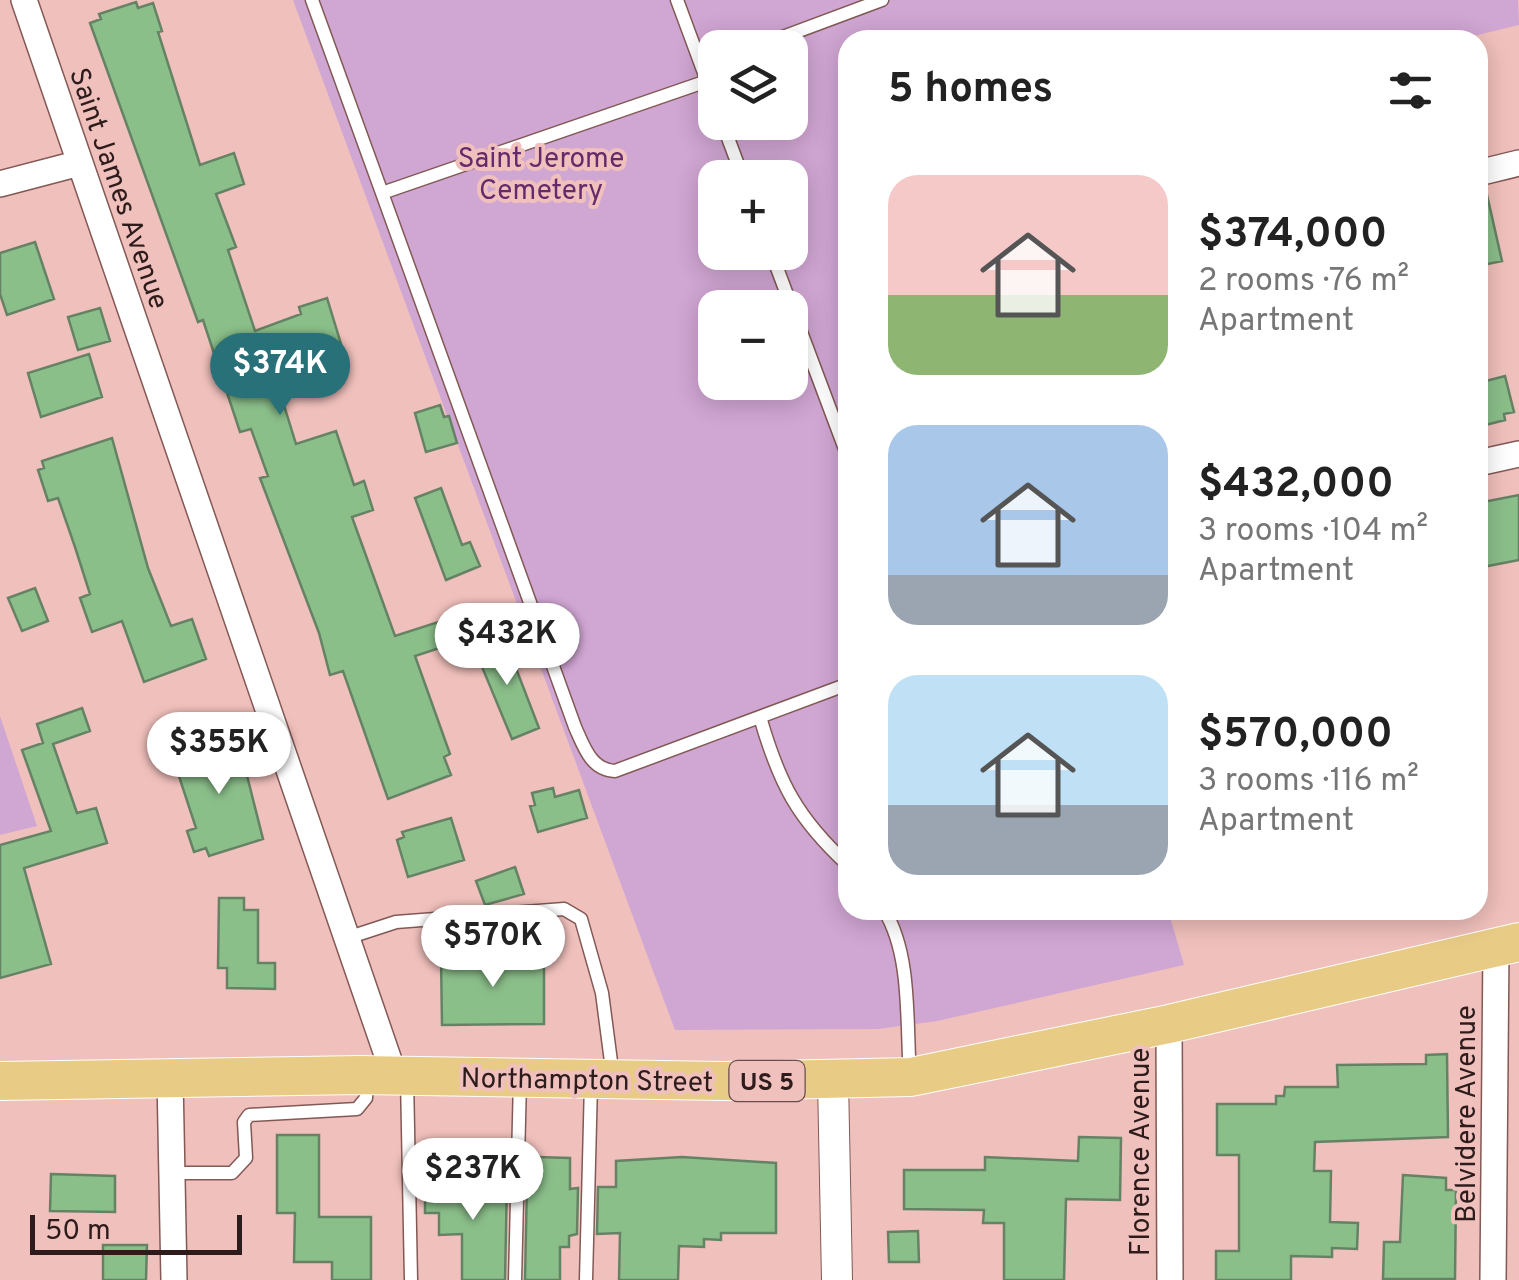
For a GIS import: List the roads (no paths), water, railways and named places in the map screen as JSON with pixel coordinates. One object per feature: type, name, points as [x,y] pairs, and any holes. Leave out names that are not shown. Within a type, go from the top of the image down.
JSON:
[{"type":"main road","name":"Northampton Street","points":[[0,1081],[390,1075],[833,1080],[910,1077],[1169,1024],[1507,945]]},
{"type":"street","name":"Saint James Avenue","points":[[24,0],[347,938],[390,1075]]},
{"type":"street","points":[[0,184],[80,163]]},
{"type":"street","points":[[1488,171],[1519,164]]},
{"type":"street","points":[[1488,461],[1519,454]]},
{"type":"street","name":"Belvidere Avenue","points":[[1494,1280],[1507,945]]},
{"type":"street","name":"Florence Avenue","points":[[1169,1024],[1170,1280]]},
{"type":"street","points":[[170,1078],[174,1280]]},
{"type":"street","points":[[833,1080],[837,1280]]},
{"type":"lane","points":[[312,0],[576,727],[592,760],[604,770],[615,771],[838,688]]},
{"type":"lane","points":[[676,0],[698,48]]},
{"type":"lane","points":[[802,30],[882,0]]},
{"type":"lane","points":[[382,193],[698,74]]},
{"type":"lane","points":[[778,270],[838,431]]},
{"type":"lane","points":[[760,718],[787,796],[808,826],[838,855]]},
{"type":"lane","points":[[347,938],[396,922],[564,909],[580,919],[602,993],[602,1079],[586,1280]]},
{"type":"lane","points":[[889,920],[902,970],[910,1077]]},
{"type":"lane","points":[[172,1174],[232,1173],[242,1168],[246,1158],[244,1122],[249,1116],[357,1110],[390,1075]]},
{"type":"lane","points":[[390,1075],[411,1280]]},
{"type":"lane","points":[[515,1280],[520,1078]]},
{"type":"park label","name":"Saint Jerome Cemetery","points":[[541,173]]}]
